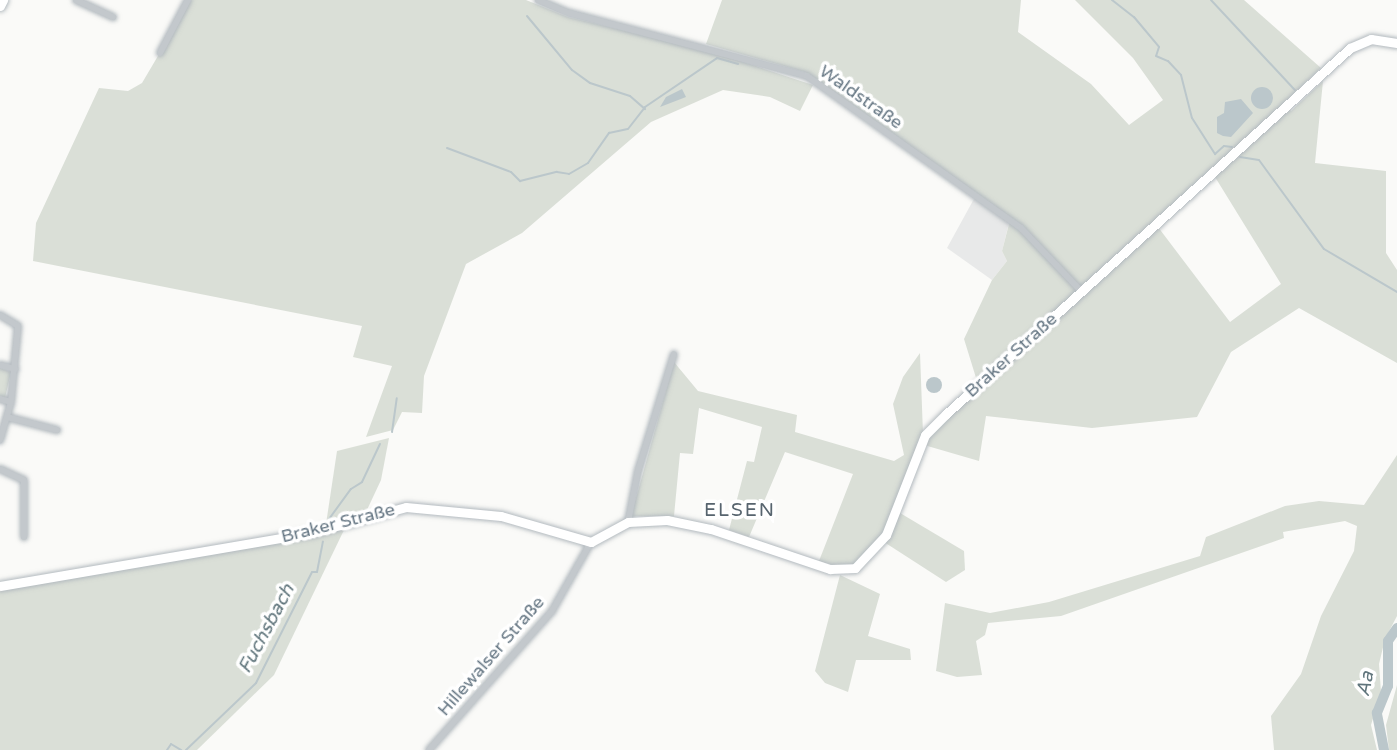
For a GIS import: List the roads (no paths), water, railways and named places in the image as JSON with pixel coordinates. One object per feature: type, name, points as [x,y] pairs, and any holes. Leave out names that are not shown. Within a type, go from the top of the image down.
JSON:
[{"type":"main road","points":[[0,6],[3,0]]},
{"type":"main road","name":"Braker Straße","points":[[0,586],[311,533],[406,507],[501,516],[591,542],[628,522],[651,519],[698,526],[830,569],[855,568],[886,536],[925,435],[1350,48],[1371,39],[1397,43]]},
{"type":"street","points":[[76,0],[113,17]]},
{"type":"street","points":[[160,53],[188,0]]},
{"type":"street","name":"Waldstraße","points":[[538,0],[569,13],[807,76],[1021,228],[1082,292]]},
{"type":"street","points":[[0,315],[18,323],[11,402],[0,440]]},
{"type":"street","points":[[628,522],[640,462],[674,354]]},
{"type":"street","points":[[0,365],[15,369]]},
{"type":"street","points":[[0,399],[11,402]]},
{"type":"street","points":[[7,417],[57,430]]},
{"type":"street","points":[[0,469],[24,480],[24,537]]},
{"type":"street","name":"Hillewalser Straße","points":[[429,750],[552,611],[591,542]]},
{"type":"waterway","points":[[1112,0],[1134,17],[1159,47],[1156,56],[1168,61],[1181,75],[1192,118],[1215,154],[1224,146],[1232,147]]},
{"type":"waterway","points":[[1211,0],[1295,90]]},
{"type":"waterway","points":[[527,16],[572,70],[590,83],[630,96],[645,109]]},
{"type":"waterway","points":[[447,148],[511,172],[520,181],[557,172],[569,174],[588,163],[609,133],[628,129],[645,107],[717,58],[738,64]]},
{"type":"waterway","points":[[1240,157],[1259,160],[1324,249],[1397,292]]},
{"type":"waterway","name":"Fuchsbach","points":[[392,432],[397,398]]},
{"type":"waterway","name":"Fuchsbach","points":[[329,519],[351,489],[362,482],[380,444]]},
{"type":"waterway","name":"Fuchsbach","points":[[186,750],[256,683],[312,572],[317,572],[323,542]]},
{"type":"waterway","name":"Aa","points":[[1384,750],[1377,713],[1388,686],[1388,641],[1397,628]]},
{"type":"waterway","name":"Fuchsbach","points":[[167,750],[171,744],[181,750]]},
{"type":"district","name":"ELSEN","points":[[740,511]]}]
